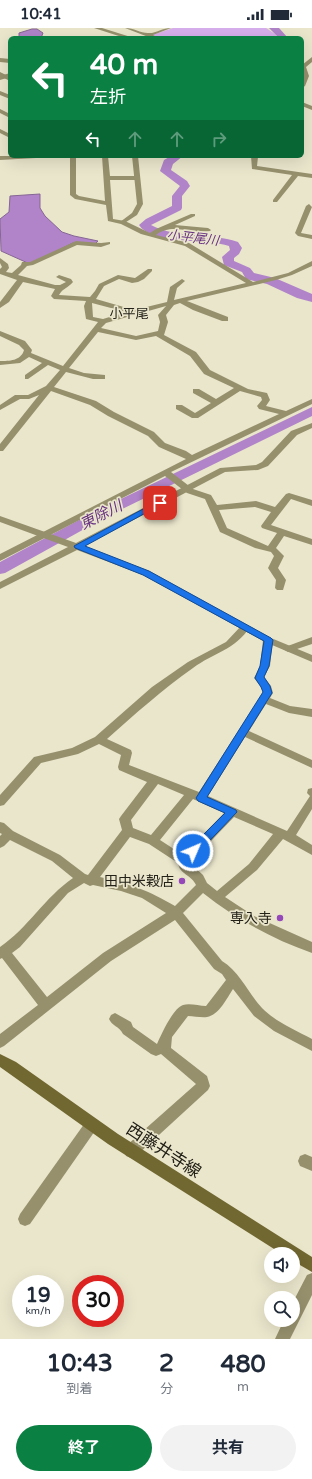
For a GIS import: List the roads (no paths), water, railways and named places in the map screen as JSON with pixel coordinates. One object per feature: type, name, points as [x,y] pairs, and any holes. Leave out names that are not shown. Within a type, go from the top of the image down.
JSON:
[{"type":"main road","name":"西藤井寺線","points":[[0,1060],[11,1066],[131,1151],[312,1265]]},
{"type":"street","points":[[97,28],[124,36]]},
{"type":"street","points":[[128,28],[149,35],[168,28]]},
{"type":"street","points":[[304,66],[312,59]]},
{"type":"street","points":[[304,70],[306,76],[304,81]]},
{"type":"street","points":[[0,131],[8,135]]},
{"type":"street","points":[[0,137],[8,135]]},
{"type":"street","points":[[73,158],[73,194],[77,198],[108,203]]},
{"type":"street","points":[[105,158],[110,220],[123,222],[151,235],[187,244],[250,283]]},
{"type":"street","points":[[123,222],[135,214],[140,204],[135,158]]},
{"type":"street","points":[[254,158],[254,168],[312,176]]},
{"type":"street","points":[[275,201],[297,173]]},
{"type":"street","points":[[106,178],[137,178]]},
{"type":"street","points":[[309,206],[298,233],[300,235],[312,237]]},
{"type":"street","points":[[151,235],[158,230],[193,215]]},
{"type":"street","points":[[168,226],[208,230]]},
{"type":"street","points":[[13,276],[24,266],[24,263],[32,264],[76,244],[101,245],[108,243]]},
{"type":"street","points":[[0,260],[5,264],[6,268],[1,272]]},
{"type":"street","points":[[150,270],[138,281],[131,281],[118,277],[101,285],[99,292],[86,307],[90,319],[102,321],[135,311],[290,274],[312,264]]},
{"type":"street","points":[[1,272],[21,279],[60,287]]},
{"type":"street","points":[[58,277],[69,280],[70,282],[60,287],[55,296],[57,297],[92,299],[102,304],[162,315]]},
{"type":"street","points":[[0,306],[8,299],[12,290],[21,279]]},
{"type":"street","points":[[97,329],[136,338],[160,333],[163,328],[162,315],[171,303],[172,291],[174,287],[182,281]]},
{"type":"street","points":[[181,300],[190,307],[211,312],[225,318]]},
{"type":"street","points":[[0,449],[102,321]]},
{"type":"street","points":[[0,333],[22,343],[28,350],[27,354]]},
{"type":"street","points":[[160,333],[162,338],[193,354],[207,372],[240,388],[264,395],[266,400],[261,406],[262,408],[285,413]]},
{"type":"street","points":[[27,354],[89,376],[102,377]]},
{"type":"street","points":[[0,363],[12,364],[27,354]]},
{"type":"street","points":[[28,377],[48,362]]},
{"type":"street","points":[[0,408],[18,397],[29,397],[49,388],[93,403],[111,414],[151,434],[162,445],[183,453],[192,459]]},
{"type":"street","points":[[179,407],[195,416],[240,388]]},
{"type":"street","points":[[196,391],[217,403]]},
{"type":"street","points":[[0,558],[165,472],[312,401]]},
{"type":"street","points":[[0,586],[223,470],[258,467],[265,464],[294,433],[312,425]]},
{"type":"street","points":[[165,472],[187,488],[208,497],[223,530],[258,546],[278,553],[279,556],[272,568],[281,580],[280,588]]},
{"type":"street","points":[[312,503],[289,496],[265,526],[312,542]]},
{"type":"street","points":[[214,508],[256,504],[277,511]]},
{"type":"street","points":[[0,519],[78,546],[146,573],[268,640],[312,659]]},
{"type":"street","points":[[270,549],[282,532]]},
{"type":"street","points":[[0,802],[38,760],[74,751],[99,740],[156,690],[191,664],[228,644],[245,627]]},
{"type":"street","points":[[153,841],[196,796],[243,732],[268,693],[266,686],[259,678],[265,666],[268,640]]},
{"type":"street","points":[[288,649],[312,640]]},
{"type":"street","points":[[264,699],[289,709],[312,713]]},
{"type":"street","points":[[243,732],[266,742],[276,749],[312,764]]},
{"type":"street","points":[[99,740],[127,753],[123,767],[155,781],[156,779],[285,835],[312,850]]},
{"type":"street","points":[[128,831],[125,819],[155,781]]},
{"type":"street","points":[[217,897],[254,867],[285,835],[312,800]]},
{"type":"street","points":[[184,861],[232,812]]},
{"type":"street","points":[[0,826],[9,834],[56,858],[86,880],[122,886],[146,896],[176,913],[218,965],[226,970],[258,1012],[278,1027],[312,1045]]},
{"type":"street","points":[[128,831],[153,841],[184,861],[184,866],[199,878],[202,886],[232,909],[250,920],[312,948]]},
{"type":"street","points":[[46,1006],[2,953],[27,931],[64,890],[86,880],[128,831]]},
{"type":"street","points":[[0,843],[9,834]]},
{"type":"street","points":[[1,1038],[46,1006],[107,957],[176,913],[202,886]]},
{"type":"street","points":[[131,1151],[203,1086],[202,1080],[166,1051],[164,1047],[165,1036],[185,1010],[207,1012],[212,1009],[233,980]]},
{"type":"street","points":[[115,1019],[127,1026],[127,1030],[156,1050],[164,1047]]},
{"type":"street","points":[[25,1219],[92,1124]]},
{"type":"street","points":[[300,1303],[312,1280]]},
{"type":"street","points":[[282,1339],[288,1327]]},
{"type":"waterway","name":"小平尾川","points":[[273,28],[282,36]]},
{"type":"waterway","name":"小平尾川","points":[[175,158],[168,162],[165,171],[185,186],[177,196],[177,208],[150,221],[145,225],[146,227],[167,235],[212,239],[234,244],[236,248],[235,252],[228,257],[228,263],[246,270],[250,276],[271,281],[301,295],[312,298]]},
{"type":"waterway","name":"東除川","points":[[0,569],[101,514],[312,411]]},
{"type":"place","name":"田中米穀店","points":[[182,881]]},
{"type":"place","name":"専入寺","points":[[280,918]]},
{"type":"district","name":"小平尾","points":[[129,313]]}]
